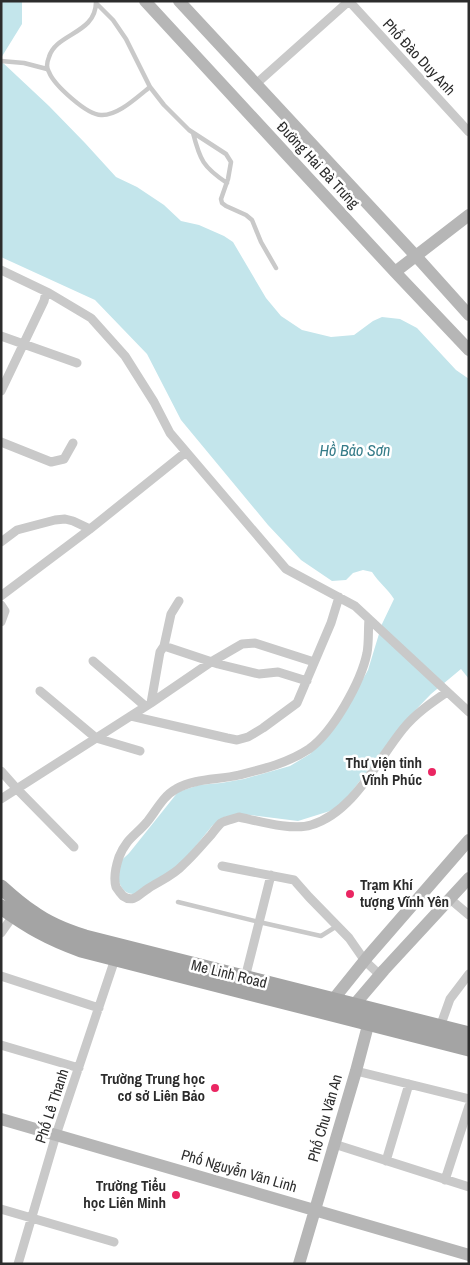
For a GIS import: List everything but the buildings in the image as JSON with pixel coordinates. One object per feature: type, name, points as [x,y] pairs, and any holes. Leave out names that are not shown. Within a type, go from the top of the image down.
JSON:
[{"type":"main road","name":"Đường Hai Bà Trưng","points":[[145,1],[469,350]]},
{"type":"main road","name":"Đường Hai Bà Trưng","points":[[179,1],[469,315]]},
{"type":"main road","points":[[395,272],[469,215]]},
{"type":"main road","points":[[328,1006],[469,840]]},
{"type":"main road","points":[[345,1017],[380,975],[469,878]]},
{"type":"main road","name":"Me Linh Road","points":[[1,887],[32,913],[69,932],[245,978],[328,1006],[345,1017],[371,1016],[440,1027],[469,1034]]},
{"type":"main road","name":"Me Linh Road","points":[[7,911],[40,933],[81,950],[328,1006],[355,1005],[371,1016],[469,1049]]},
{"type":"main road","name":"Phố Chu Văn An","points":[[299,1264],[371,1016]]},
{"type":"main road","name":"Phố Nguyễn Văn Linh","points":[[1,1119],[469,1255]]},
{"type":"street","points":[[256,84],[349,1]]},
{"type":"street","name":"Phố Đào Duy Anh","points":[[349,1],[469,132]]},
{"type":"street","points":[[1,270],[46,292],[91,318],[124,356],[154,402],[170,433],[286,569],[355,606],[469,712]]},
{"type":"street","points":[[1,390],[44,301],[46,292]]},
{"type":"street","points":[[1,336],[77,363]]},
{"type":"street","points":[[1,442],[51,462],[64,459],[73,443]]},
{"type":"street","points":[[1,596],[90,529],[186,452]]},
{"type":"street","points":[[1,542],[17,530],[55,520],[65,519],[73,521],[90,529]]},
{"type":"street","points":[[131,716],[227,738],[240,740],[248,737],[297,703],[331,623],[339,598]]},
{"type":"street","points":[[148,705],[171,614],[179,601]]},
{"type":"street","points":[[1,605],[5,611],[1,622]]},
{"type":"street","points":[[371,621],[367,651],[356,683],[339,715],[318,741],[302,753],[276,765],[231,777],[195,782],[171,792],[148,822],[122,849],[115,878],[115,884],[120,894],[134,899],[175,872],[183,866],[222,823],[227,821],[239,817],[289,826],[311,825],[340,810],[351,800],[404,728],[420,710],[445,690]]},
{"type":"street","points":[[1,799],[148,705],[211,662],[242,644],[256,644],[314,662]]},
{"type":"street","points":[[164,646],[211,662],[260,674],[278,672],[307,681]]},
{"type":"street","points":[[93,661],[148,705]]},
{"type":"street","points":[[40,690],[96,738],[140,751]]},
{"type":"street","points":[[1,771],[74,847]]},
{"type":"street","points":[[222,866],[294,880],[309,898],[349,938],[365,961],[380,975]]},
{"type":"street","points":[[245,978],[271,875]]},
{"type":"street","points":[[450,899],[469,915]]},
{"type":"street","points":[[1,932],[7,911]]},
{"type":"street","name":"Phố Lê Thanh","points":[[18,1264],[56,1135],[115,959]]},
{"type":"street","points":[[440,1027],[450,999],[469,974]]},
{"type":"street","points":[[1,976],[99,1008]]},
{"type":"street","points":[[1,1045],[79,1068]]},
{"type":"street","points":[[356,1071],[469,1099]]},
{"type":"street","points":[[386,1160],[409,1084]]},
{"type":"street","points":[[445,1180],[469,1106]]},
{"type":"street","points":[[334,1144],[469,1187]]},
{"type":"street","points":[[1,1209],[114,1242]]},
{"type":"lane","points":[[96,2],[92,19],[74,34],[56,45],[52,50],[47,68],[52,78],[62,91],[84,108],[100,115],[121,109],[150,87]]},
{"type":"lane","points":[[96,2],[113,20],[150,87],[164,105],[193,133],[226,154],[230,162],[221,199],[222,203],[252,220],[261,242],[276,268]]},
{"type":"lane","points":[[2,60],[47,68]]},
{"type":"lane","points":[[193,133],[202,160],[212,173],[226,183]]},
{"type":"lane","points":[[178,902],[321,936],[338,926]]},
{"type":"water","points":[[1,1],[22,1],[22,24],[1,58]]},
{"type":"water","name":"Hồ Bảo Sơn","points":[[1,61],[49,106],[116,177],[137,187],[164,205],[181,221],[199,225],[233,242],[266,298],[281,316],[302,330],[331,337],[354,335],[373,321],[382,317],[400,319],[417,328],[456,370],[469,379],[469,679],[461,669],[431,694],[404,722],[344,802],[330,811],[298,821],[242,814],[224,817],[212,826],[174,870],[135,894],[125,891],[119,883],[118,871],[121,861],[178,792],[199,785],[244,779],[290,766],[310,754],[326,737],[344,713],[368,670],[382,624],[394,599],[372,572],[363,570],[353,573],[346,580],[332,581],[301,560],[268,525],[181,420],[147,354],[95,300],[1,257]]},
{"type":"place","name":"Thư viện tỉnh Vĩnh Phúc","points":[[432,772]]},
{"type":"place","name":"Trạm Khí tượng Vĩnh Yên","points":[[350,894]]},
{"type":"place","name":"Trường Trung học cơ sở Liên Bảo","points":[[215,1088]]},
{"type":"place","name":"Trường Tiểu học Liên Minh","points":[[176,1195]]}]
